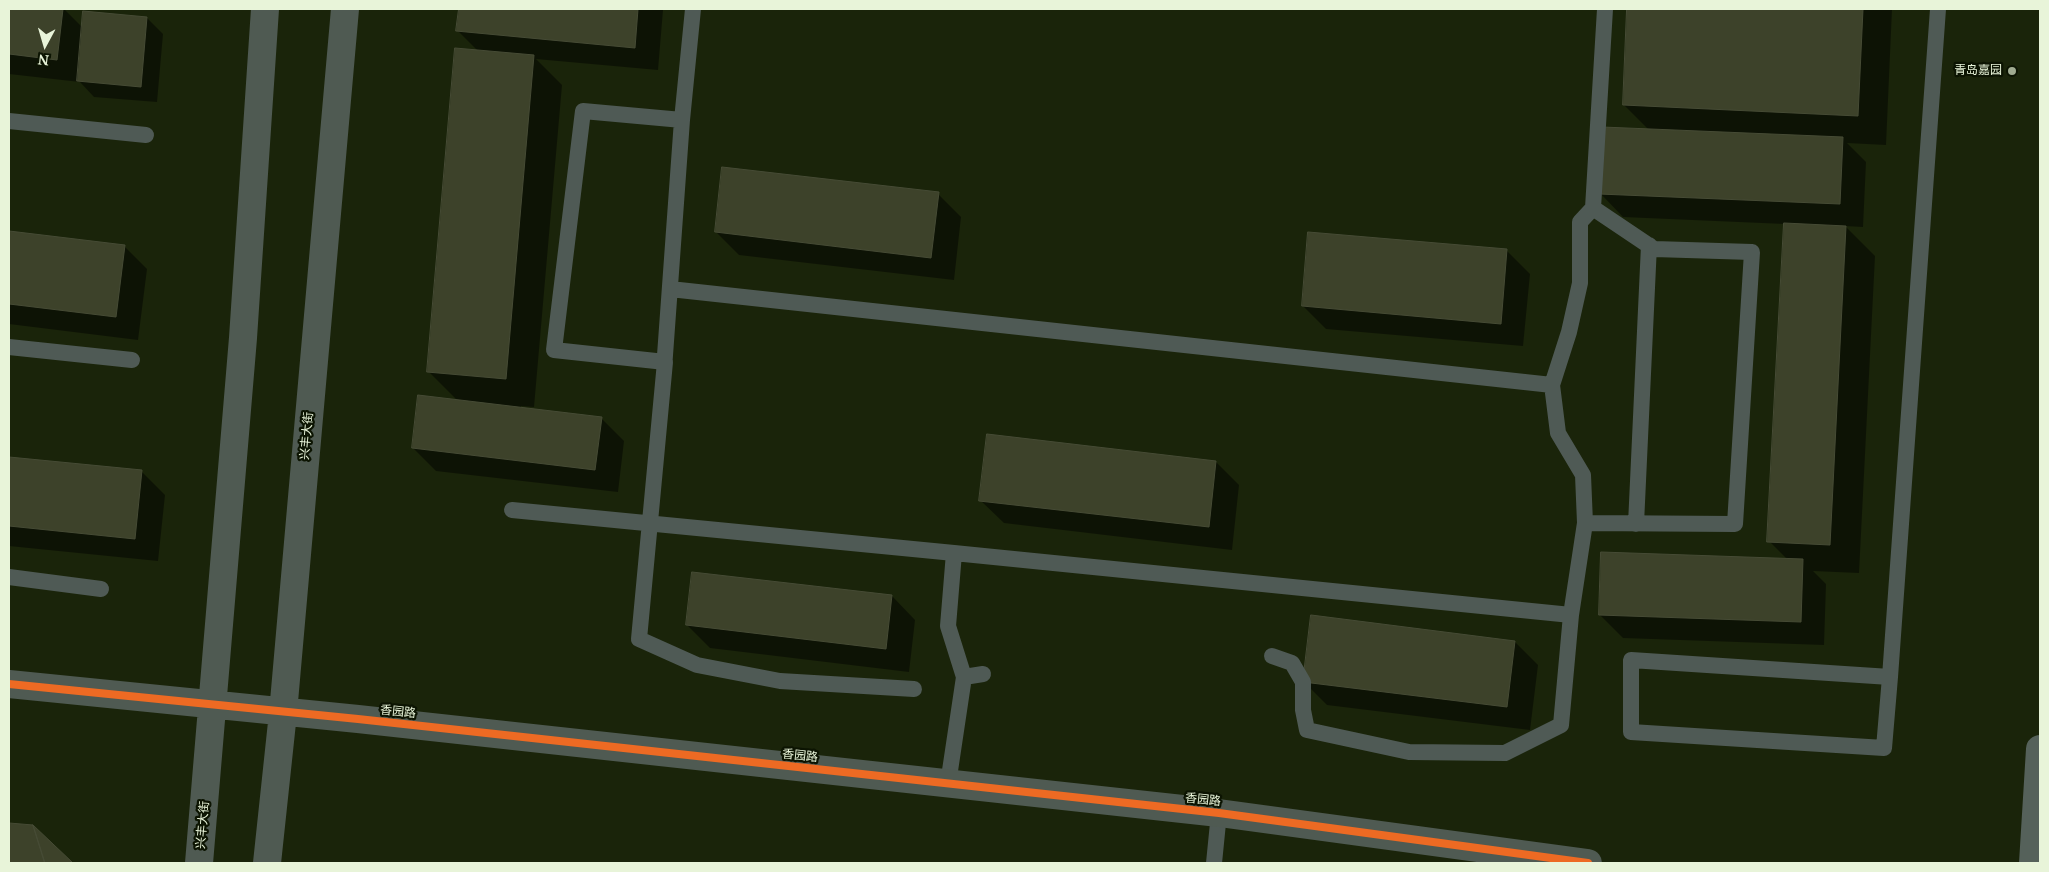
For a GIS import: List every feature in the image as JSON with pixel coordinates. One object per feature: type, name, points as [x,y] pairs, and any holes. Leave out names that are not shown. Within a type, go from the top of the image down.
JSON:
[{"type":"main road","name":"兴丰大街","points":[[199,863],[214,706],[265,9]]},
{"type":"main road","name":"兴丰大街","points":[[267,863],[283,713],[345,9]]},
{"type":"main road","name":"香园路","points":[[9,684],[283,713],[368,720],[1219,813],[1588,863]]},
{"type":"main road","points":[[2033,863],[2040,749]]},
{"type":"lane","points":[[693,9],[682,120],[664,369],[639,640],[697,665],[780,681],[914,689]]},
{"type":"lane","points":[[1272,656],[1292,663],[1303,682],[1303,710],[1307,730],[1409,752],[1505,753],[1562,725],[1571,615],[1585,523],[1583,475],[1558,433],[1552,385],[1569,332],[1580,284],[1580,222],[1593,208],[1605,9]]},
{"type":"lane","points":[[1890,678],[1631,660],[1630,732],[1884,748],[1890,678],[1938,9]]},
{"type":"lane","points":[[664,369],[665,362],[554,350],[583,111],[682,120]]},
{"type":"lane","points":[[9,121],[146,134]]},
{"type":"lane","points":[[1585,523],[1735,524],[1752,252],[1654,249],[1593,208]]},
{"type":"lane","points":[[1636,524],[1648,244]]},
{"type":"lane","points":[[670,289],[1552,385]]},
{"type":"lane","points":[[9,347],[132,360]]},
{"type":"lane","points":[[512,510],[1571,615]]},
{"type":"lane","points":[[948,784],[964,677],[948,626],[954,553]]},
{"type":"lane","points":[[9,577],[101,589]]},
{"type":"lane","points":[[964,677],[983,674]]},
{"type":"lane","points":[[1214,863],[1219,813]]},
{"type":"building","points":[[9,9],[63,9],[57,60],[9,54]]},
{"type":"building","points":[[459,9],[638,9],[635,48],[456,31]]},
{"type":"building","points":[[1627,9],[1863,9],[1858,116],[1623,105]]},
{"type":"building","points":[[83,11],[147,17],[141,87],[77,81]]},
{"type":"building","points":[[455,48],[534,55],[506,379],[427,372]]},
{"type":"building","points":[[1602,127],[1843,137],[1840,204],[1599,194]]},
{"type":"building","points":[[722,167],[939,192],[931,258],[715,232]]},
{"type":"building","points":[[1784,223],[1846,226],[1830,545],[1767,542]]},
{"type":"building","points":[[9,231],[125,245],[116,317],[9,304]]},
{"type":"building","points":[[1308,232],[1507,249],[1501,324],[1302,306]]},
{"type":"building","points":[[418,395],[602,417],[595,470],[412,448]]},
{"type":"building","points":[[987,434],[1216,461],[1209,527],[979,501]]},
{"type":"building","points":[[9,457],[142,470],[135,539],[9,526]]},
{"type":"building","points":[[1601,552],[1803,559],[1801,622],[1599,615]]},
{"type":"building","points":[[692,572],[892,595],[886,649],[686,625]]},
{"type":"building","points":[[1311,615],[1515,641],[1507,707],[1303,682]]},
{"type":"building","points":[[9,823],[33,825],[45,863],[9,863]]},
{"type":"building","points":[[33,825],[73,863],[45,863]]},
{"type":"cycle path","points":[[9,684],[358,719],[1219,813],[1588,863]]},
{"type":"place","name":"青岛嘉园","points":[[2012,71]]}]
